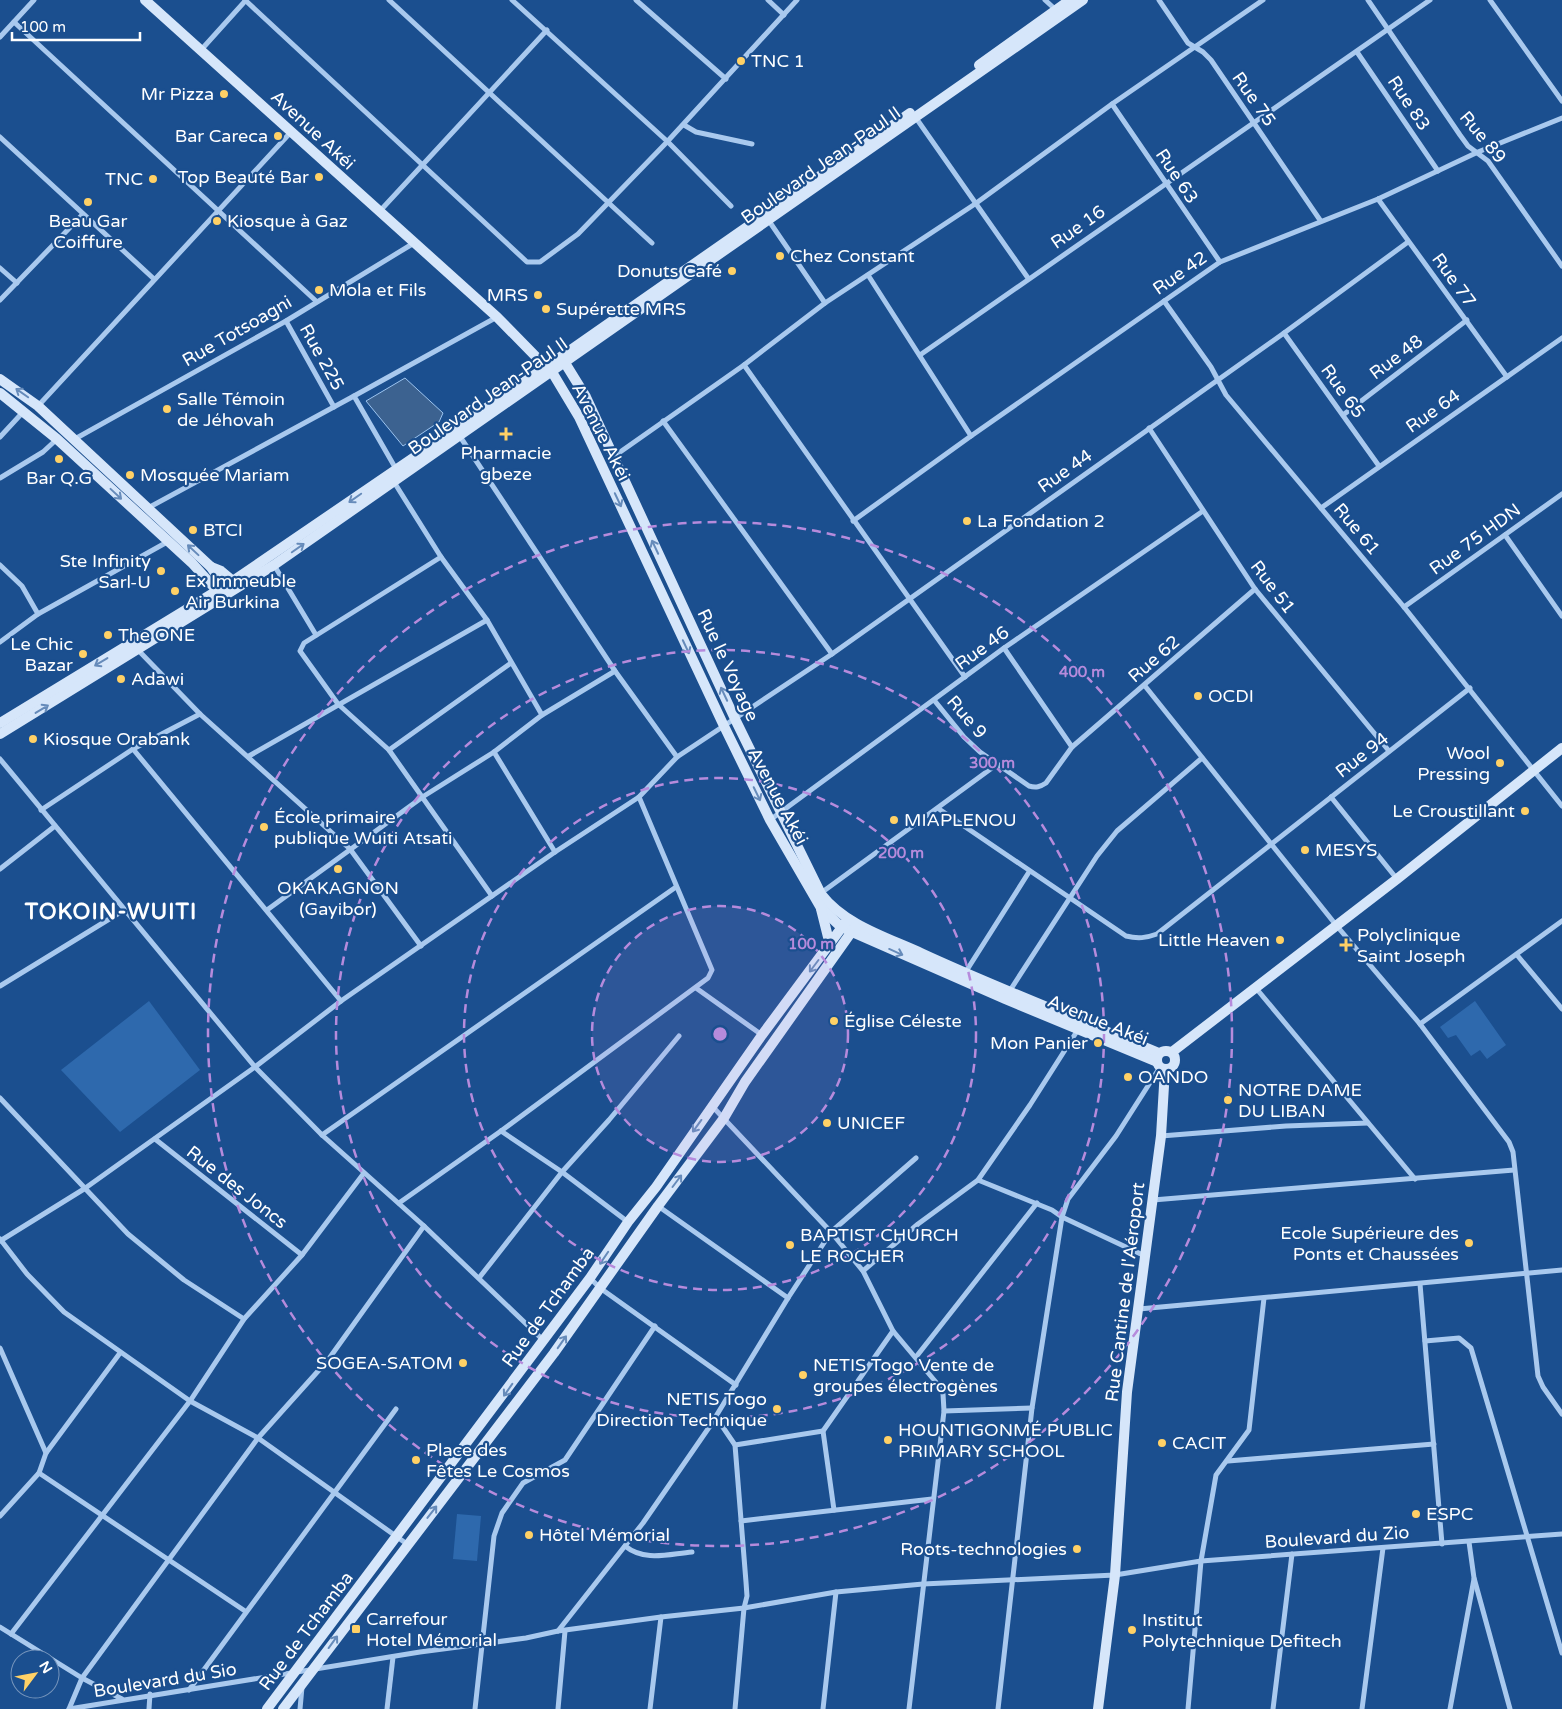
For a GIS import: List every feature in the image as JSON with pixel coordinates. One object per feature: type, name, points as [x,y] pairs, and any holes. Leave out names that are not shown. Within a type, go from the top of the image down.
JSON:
[{"type":"main road","name":"Avenue Akéi","points":[[145,0],[552,366],[579,418],[770,820],[817,895],[821,908],[850,925],[1007,996]]},
{"type":"main road","name":"Boulevard Jean-Paul II","points":[[0,723],[206,598],[274,565],[1070,0]]},
{"type":"main road","name":"Boulevard Jean-Paul II","points":[[0,734],[138,650],[396,469],[769,221],[1083,0]]},
{"type":"main road","name":"Rue le Voyage","points":[[552,366],[586,397],[735,719],[781,813],[817,895],[850,925],[965,973],[1007,996],[1080,1025],[1160,1062]]},
{"type":"main road","points":[[0,379],[38,406],[211,567],[226,589]]},
{"type":"main road","points":[[0,393],[56,439],[201,572],[226,589]]},
{"type":"main road","points":[[201,572],[206,598]]},
{"type":"main road","points":[[1160,1062],[1165,1050],[1172,1052],[1398,879],[1562,748]]},
{"type":"main road","points":[[821,908],[830,945]]},
{"type":"main road","name":"Rue de Tchamba","points":[[266,1709],[398,1537],[590,1278],[762,1035],[830,945],[850,925]]},
{"type":"main road","name":"Rue de Tchamba","points":[[284,1709],[548,1361],[658,1206],[724,1118],[745,1082],[850,925]]},
{"type":"main road","name":"Rue Cantine de l'Aéroport","points":[[1098,1709],[1115,1575],[1128,1392],[1161,1136],[1160,1062],[1174,1064],[1175,1057],[1172,1052]]},
{"type":"street","points":[[0,37],[34,0]]},
{"type":"street","points":[[201,50],[245,0],[527,262],[532,263],[540,262],[578,234],[668,142],[798,0]]},
{"type":"street","points":[[389,0],[610,202],[652,243]]},
{"type":"street","points":[[512,0],[668,142],[731,206]]},
{"type":"street","points":[[636,0],[726,80]]},
{"type":"street","points":[[768,0],[784,15]]},
{"type":"street","points":[[1045,0],[1056,10]]},
{"type":"street","name":"Rue 75","points":[[1159,0],[1182,35],[1211,60],[1320,220]]},
{"type":"street","points":[[613,457],[744,365],[825,303],[975,204],[1112,104],[1263,0]]},
{"type":"street","name":"Rue 89","points":[[1368,0],[1460,135],[1488,161],[1562,266]]},
{"type":"street","name":"Rue 16","points":[[920,355],[1430,0]]},
{"type":"street","points":[[1490,0],[1562,101]]},
{"type":"street","points":[[14,22],[316,300]]},
{"type":"street","points":[[379,212],[547,30]]},
{"type":"street","name":"Rue 83","points":[[1357,52],[1438,171]]},
{"type":"street","name":"Rue 63","points":[[1112,104],[1220,262]]},
{"type":"street","points":[[916,118],[1028,278]]},
{"type":"street","name":"Rue 42","points":[[853,521],[1220,262],[1320,220],[1378,199],[1478,152],[1562,118]]},
{"type":"street","points":[[684,124],[696,132],[752,144]]},
{"type":"street","points":[[38,406],[154,278],[292,132]]},
{"type":"street","points":[[0,137],[154,278]]},
{"type":"street","name":"Rue 77","points":[[1378,199],[1507,377]]},
{"type":"street","points":[[0,300],[83,214]]},
{"type":"street","points":[[769,221],[825,303]]},
{"type":"street","name":"Rue 44","points":[[0,1240],[84,1189],[255,1067],[340,1001],[555,852],[639,797],[677,756],[832,654],[1284,333],[1408,242]]},
{"type":"street","name":"Rue Totsoagni","points":[[73,440],[286,321],[316,300],[414,243]]},
{"type":"street","points":[[0,268],[16,283]]},
{"type":"street","points":[[868,275],[971,436]]},
{"type":"street","name":"Rue 61","points":[[1164,301],[1226,395],[1404,607],[1562,806]]},
{"type":"street","points":[[147,509],[497,317]]},
{"type":"street","name":"Rue 48","points":[[1343,415],[1467,320]]},
{"type":"street","name":"Rue 225","points":[[286,321],[334,407]]},
{"type":"street","name":"Rue 65","points":[[1284,333],[1379,466]]},
{"type":"street","name":"Rue 64","points":[[1321,508],[1562,338]]},
{"type":"street","points":[[744,365],[853,521],[965,676]]},
{"type":"street","points":[[354,396],[396,469]]},
{"type":"street","points":[[0,437],[24,411]]},
{"type":"street","points":[[663,421],[832,654]]},
{"type":"street","name":"Rue 51","points":[[1149,428],[1255,589],[1390,751]]},
{"type":"street","points":[[459,435],[615,671],[677,756]]},
{"type":"street","points":[[0,478],[43,452],[56,439]]},
{"type":"street","points":[[394,481],[442,557],[487,620],[542,715]]},
{"type":"street","name":"Rue 75 HDN","points":[[1404,607],[1562,494]]},
{"type":"street","name":"Rue 46","points":[[770,820],[1004,648],[1203,511]]},
{"type":"street","points":[[1505,534],[1560,608],[1562,616]]},
{"type":"street","points":[[0,642],[38,614],[177,536]]},
{"type":"street","points":[[442,557],[316,635],[302,645],[300,655],[338,704],[389,750],[424,796],[492,896]]},
{"type":"street","points":[[0,565],[22,586],[38,614]]},
{"type":"street","points":[[274,565],[316,635]]},
{"type":"street","name":"Rue 62","points":[[1029,786],[1035,788],[1046,782],[1072,747],[1145,686],[1255,589]]},
{"type":"street","points":[[249,756],[487,620]]},
{"type":"street","points":[[1004,648],[1072,747]]},
{"type":"street","points":[[138,650],[200,714],[249,756],[350,849],[421,946]]},
{"type":"street","points":[[389,750],[511,663]]},
{"type":"street","points":[[267,910],[424,796],[494,752],[542,715],[615,671]]},
{"type":"street","points":[[1145,686],[1336,925],[1420,1024],[1502,1131],[1513,1152],[1538,1376],[1543,1387],[1562,1413]]},
{"type":"street","name":"Rue 94","points":[[939,809],[1126,936],[1137,939],[1148,938],[1157,934],[1470,688]]},
{"type":"street","name":"Rue 9","points":[[934,700],[964,737],[996,765],[1029,786]]},
{"type":"street","points":[[41,810],[133,749],[200,714]]},
{"type":"street","points":[[133,749],[340,1001]]},
{"type":"street","points":[[494,752],[555,852]]},
{"type":"street","points":[[0,758],[255,1067],[322,1135],[399,1202],[543,1340]]},
{"type":"street","points":[[1007,996],[1097,856],[1117,831],[1202,758]]},
{"type":"street","points":[[817,895],[939,809],[996,765]]},
{"type":"street","points":[[399,1202],[501,1131],[708,978],[712,970],[639,797]]},
{"type":"street","points":[[1331,797],[1398,879]]},
{"type":"street","points":[[0,869],[55,826]]},
{"type":"street","points":[[965,973],[1030,872]]},
{"type":"street","points":[[322,1135],[676,887]]},
{"type":"street","points":[[0,986],[124,910]]},
{"type":"street","points":[[1420,1024],[1562,921]]},
{"type":"street","points":[[1517,955],[1562,1009]]},
{"type":"street","points":[[1255,987],[1415,1179]]},
{"type":"street","points":[[696,988],[762,1035]]},
{"type":"street","points":[[863,1271],[918,1224],[978,1180],[1030,1105],[1080,1025]]},
{"type":"street","points":[[479,1278],[562,1172],[609,1120],[679,1036]]},
{"type":"street","points":[[998,1709],[1032,1408],[1062,1217],[1068,1199],[1116,1136],[1160,1062]]},
{"type":"street","points":[[0,1098],[128,1234],[160,1262],[244,1319]]},
{"type":"street","points":[[712,1106],[831,1232],[863,1271],[894,1331],[943,1394],[944,1411],[932,1498],[909,1709]]},
{"type":"street","points":[[1161,1136],[1286,1126],[1368,1123]]},
{"type":"street","points":[[501,1131],[562,1172],[628,1222]]},
{"type":"street","name":"Rue des Joncs","points":[[155,1139],[302,1255]]},
{"type":"street","points":[[558,1631],[625,1546],[716,1417],[788,1298],[831,1232],[916,1158]]},
{"type":"street","points":[[1153,1200],[1514,1170]]},
{"type":"street","points":[[11,1634],[190,1401],[244,1319],[302,1255],[364,1173]]},
{"type":"street","points":[[978,1180],[1037,1203],[1146,1257]]},
{"type":"street","points":[[916,1357],[1037,1203]]},
{"type":"street","points":[[658,1206],[788,1298]]},
{"type":"street","points":[[69,1709],[82,1678],[258,1438],[328,1360],[424,1226]]},
{"type":"street","points":[[0,1240],[27,1274],[64,1312],[190,1401],[258,1438],[408,1544]]},
{"type":"street","points":[[1139,1309],[1562,1270]]},
{"type":"street","points":[[590,1278],[600,1288],[736,1385]]},
{"type":"street","points":[[1420,1284],[1442,1544]]},
{"type":"street","points":[[1188,1709],[1201,1561],[1216,1475],[1249,1430],[1264,1298]]},
{"type":"street","points":[[474,1709],[494,1536],[502,1513],[523,1483],[565,1460],[655,1326]]},
{"type":"street","points":[[834,1510],[823,1431],[894,1331]]},
{"type":"street","points":[[1425,1342],[1459,1338],[1471,1348],[1562,1652]]},
{"type":"street","points":[[0,1348],[46,1453]]},
{"type":"street","points":[[0,1516],[39,1473],[46,1453],[120,1353]]},
{"type":"street","points":[[944,1411],[1032,1408]]},
{"type":"street","points":[[188,1690],[396,1409]]},
{"type":"street","points":[[716,1417],[735,1445],[747,1596],[744,1608],[734,1709]]},
{"type":"street","points":[[735,1445],[823,1431]]},
{"type":"street","points":[[1228,1461],[1434,1444]]},
{"type":"street","points":[[39,1473],[245,1611]]},
{"type":"street","points":[[741,1522],[932,1498]]},
{"type":"street","name":"Boulevard du Zio","points":[[744,1608],[836,1592],[923,1584],[1115,1575],[1201,1561],[1562,1534]]},
{"type":"street","points":[[1469,1542],[1474,1578],[1510,1709]]},
{"type":"street","points":[[625,1546],[635,1554],[646,1557],[692,1552]]},
{"type":"street","points":[[1362,1709],[1383,1548]]},
{"type":"street","points":[[1273,1709],[1292,1554]]},
{"type":"street","points":[[1450,1709],[1474,1578]]},
{"type":"street","points":[[823,1709],[836,1592]]},
{"type":"street","name":"Boulevard du Sio","points":[[69,1709],[150,1694],[188,1690],[295,1672],[526,1638],[558,1631],[744,1608]]},
{"type":"street","points":[[650,1709],[661,1617]]},
{"type":"street","points":[[0,1627],[82,1678],[122,1699]]},
{"type":"street","points":[[558,1709],[565,1630]]},
{"type":"street","points":[[386,1709],[393,1657]]},
{"type":"street","points":[[300,1709],[303,1683]]},
{"type":"street","points":[[149,1709],[150,1694]]},
{"type":"shaded area","points":[[405,378],[443,413],[439,422],[403,446],[366,401]]},
{"type":"shaded area","points":[[149,1001],[200,1070],[120,1132],[61,1070]]},
{"type":"shaded area","points":[[1475,1001],[1506,1045],[1487,1059],[1480,1050],[1471,1056],[1456,1035],[1448,1038],[1440,1027]]},
{"type":"shaded area","points":[[457,1514],[481,1516],[477,1561],[453,1559]]},
{"type":"place","name":"TNC 1","points":[[741,61]]},
{"type":"place","name":"Mr Pizza","points":[[224,94]]},
{"type":"place","name":"Bar Careca","points":[[278,136]]},
{"type":"place","name":"Top Beauté Bar","points":[[319,177]]},
{"type":"place","name":"TNC","points":[[153,179]]},
{"type":"place","name":"Beau Gar Coiffure","points":[[88,202]]},
{"type":"place","name":"Kiosque à Gaz","points":[[217,221]]},
{"type":"place","name":"Chez Constant","points":[[780,256]]},
{"type":"place","name":"Donuts Café","points":[[732,271]]},
{"type":"place","name":"Mola et Fils","points":[[319,290]]},
{"type":"place","name":"MRS","points":[[538,295]]},
{"type":"place","name":"Supérette MRS","points":[[546,309]]},
{"type":"place","name":"Salle Témoin de Jéhovah","points":[[167,409]]},
{"type":"place","name":"Pharmacie gbeze","points":[[506,434]]},
{"type":"place","name":"Bar Q.G","points":[[59,459]]},
{"type":"place","name":"Mosquée Mariam","points":[[130,475]]},
{"type":"place","name":"La Fondation 2","points":[[967,521]]},
{"type":"place","name":"BTCI","points":[[193,530]]},
{"type":"place","name":"Ste Infinity Sarl-U","points":[[161,571]]},
{"type":"place","name":"Ex Immeuble Air Burkina","points":[[175,591]]},
{"type":"place","name":"The ONE","points":[[108,635]]},
{"type":"place","name":"Le Chic Bazar","points":[[83,654]]},
{"type":"place","name":"Adawi","points":[[121,679]]},
{"type":"place","name":"OCDI","points":[[1198,696]]},
{"type":"place","name":"Kiosque Orabank","points":[[33,739]]},
{"type":"place","name":"Wool Pressing","points":[[1500,763]]},
{"type":"place","name":"Le Croustillant","points":[[1525,811]]},
{"type":"place","name":"MIAPLENOU","points":[[894,820]]},
{"type":"place","name":"École primaire publique Wuiti Atsati","points":[[264,827]]},
{"type":"place","name":"MESYS","points":[[1305,850]]},
{"type":"place","name":"OKAKAGNON (Gayibor)","points":[[338,869]]},
{"type":"place","name":"Little Heaven","points":[[1280,940]]},
{"type":"place","name":"Polyclinique Saint Joseph","points":[[1346,945]]},
{"type":"place","name":"Église Céleste","points":[[834,1021]]},
{"type":"place","name":"Mon Panier","points":[[1098,1043]]},
{"type":"place","name":"OANDO","points":[[1128,1077]]},
{"type":"place","name":"NOTRE DAME DU LIBAN","points":[[1228,1100]]},
{"type":"place","name":"UNICEF","points":[[827,1123]]},
{"type":"place","name":"Ecole Supérieure des Ponts et Chaussées","points":[[1469,1243]]},
{"type":"place","name":"BAPTIST CHURCH LE ROCHER","points":[[790,1245]]},
{"type":"place","name":"SOGEA-SATOM","points":[[463,1363]]},
{"type":"place","name":"NETIS Togo Vente de groupes électrogènes","points":[[803,1375]]},
{"type":"place","name":"NETIS Togo Direction Technique","points":[[777,1409]]},
{"type":"place","name":"HOUNTIGONMÉ PUBLIC PRIMARY SCHOOL","points":[[888,1440]]},
{"type":"place","name":"CACIT","points":[[1162,1443]]},
{"type":"place","name":"Place des Fêtes Le Cosmos","points":[[416,1460]]},
{"type":"place","name":"ESPC","points":[[1416,1514]]},
{"type":"place","name":"Hôtel Mémorial","points":[[529,1535]]},
{"type":"place","name":"Roots-technologies","points":[[1077,1549]]},
{"type":"place","name":"Carrefour Hotel Mémorial","points":[[356,1629]]},
{"type":"place","name":"Institut Polytechnique Defitech","points":[[1132,1630]]},
{"type":"district","name":"TOKOIN-WUITI","points":[[111,911]]}]
